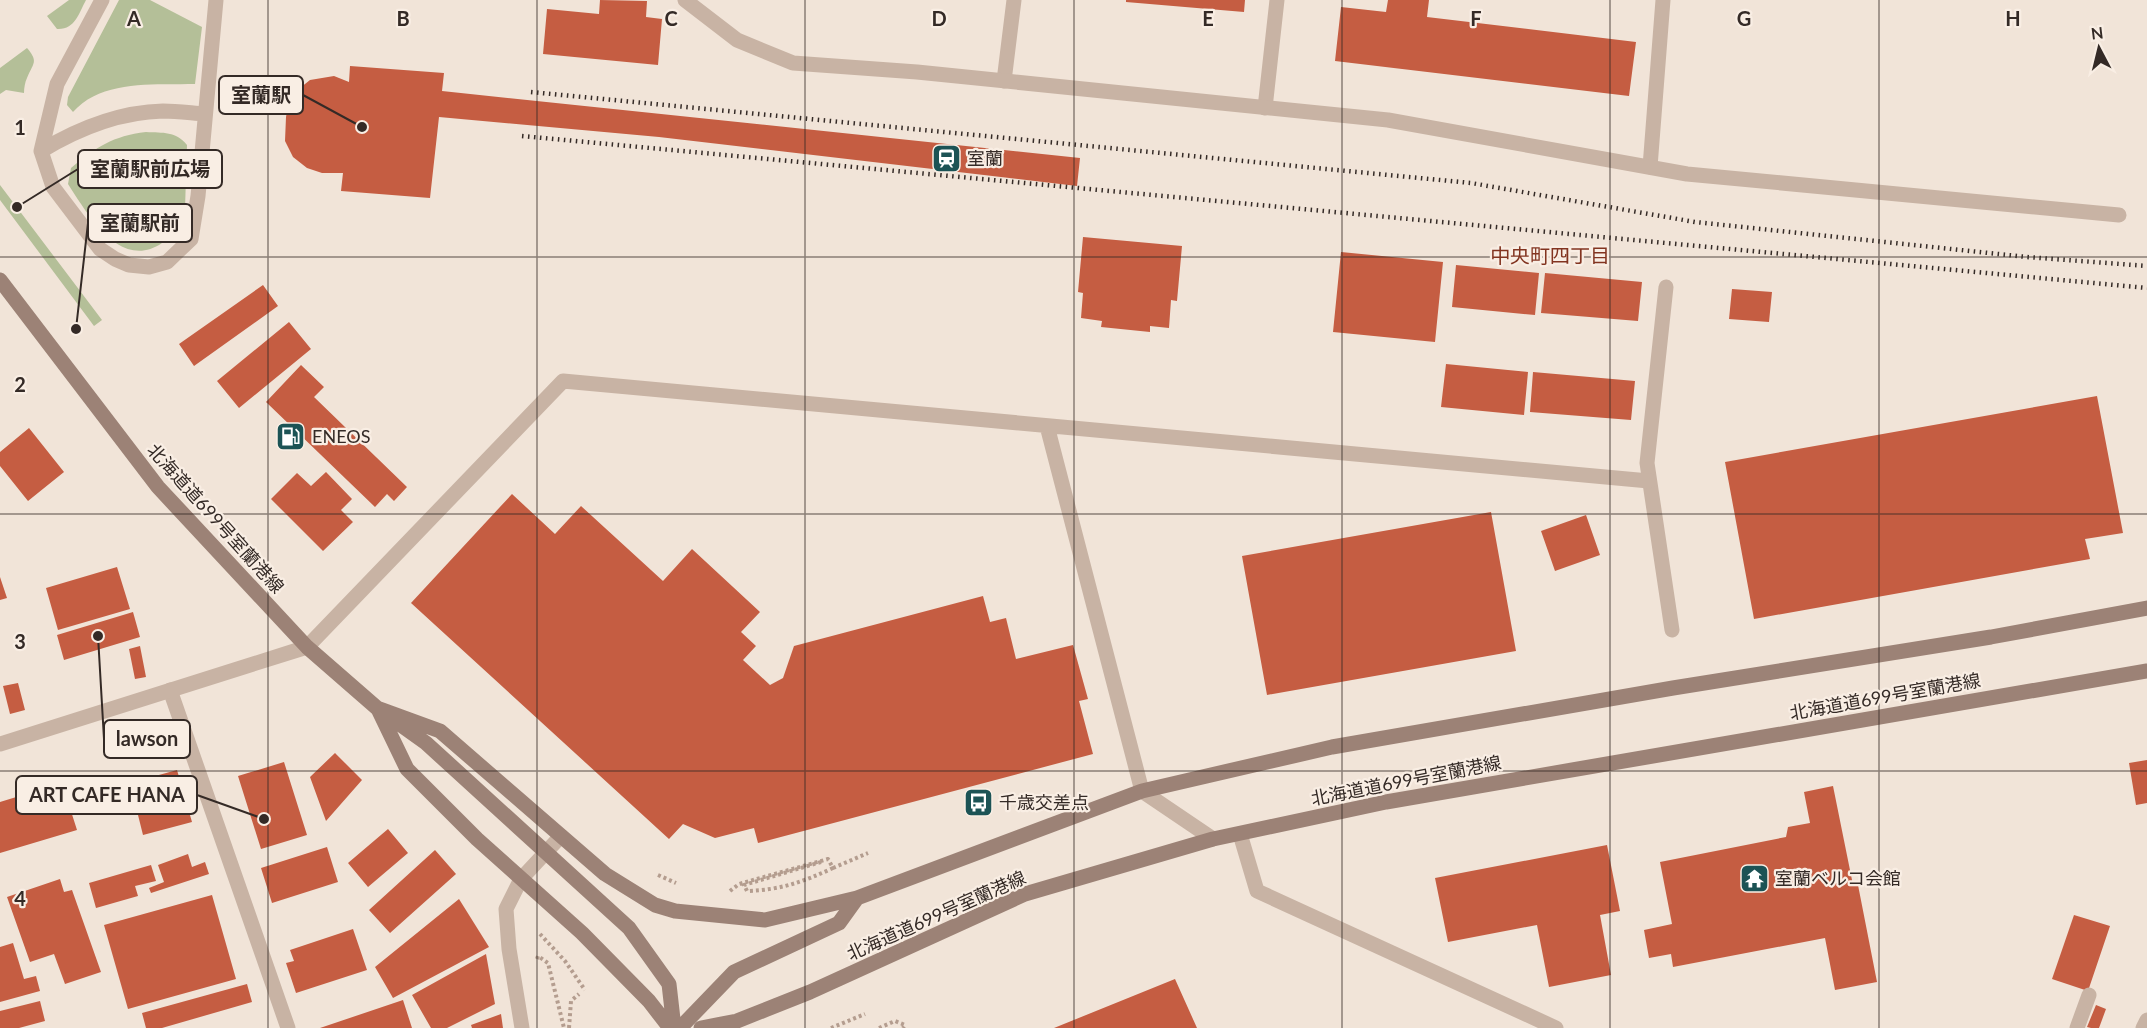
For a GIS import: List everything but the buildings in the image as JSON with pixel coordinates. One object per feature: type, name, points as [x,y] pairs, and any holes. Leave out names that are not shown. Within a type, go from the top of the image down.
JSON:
[{"type":"main road","name":"北海道道699号室蘭港線","points":[[0,280],[158,487],[307,647],[377,708],[426,743],[629,928],[669,984],[672,1028]]},
{"type":"main road","name":"北海道道699号室蘭港線","points":[[377,708],[440,731],[605,874],[655,905],[675,911],[765,920],[857,898],[1142,791],[1332,747],[1673,688],[1991,637],[2147,608]]},
{"type":"main road","name":"北海道道699号室蘭港線","points":[[701,1028],[736,1021],[810,992],[1025,894],[1213,839],[1398,800],[2147,671]]},
{"type":"main road","name":"北海道道699号室蘭港線","points":[[377,708],[407,769],[477,839],[582,933],[649,1001],[672,1028]]},
{"type":"main road","name":"北海道道699号室蘭港線","points":[[680,1028],[734,972],[839,923],[857,898]]},
{"type":"street","points":[[102,0],[57,84],[41,151],[53,187],[100,249],[129,265],[149,267],[167,262],[191,239],[198,196],[216,0]]},
{"type":"street","points":[[685,0],[737,40],[793,63],[1004,81],[1388,120],[1687,174],[2120,215]]},
{"type":"street","points":[[1004,81],[1014,0]]},
{"type":"street","points":[[1265,108],[1277,0]]},
{"type":"street","points":[[1650,167],[1663,0]]},
{"type":"street","points":[[41,151],[89,126],[119,116],[164,111],[205,114]]},
{"type":"street","points":[[1666,287],[1647,463],[1672,630]]},
{"type":"street","points":[[0,744],[307,647],[563,381],[1649,481]]},
{"type":"street","points":[[1047,426],[1142,791],[1213,839]]},
{"type":"street","points":[[170,690],[288,1028]]},
{"type":"street","points":[[1240,834],[1257,891],[1556,1028]]},
{"type":"street","points":[[522,1028],[509,949],[506,909],[521,879],[561,836]]},
{"type":"street","points":[[2077,1028],[2089,995]]},
{"type":"street","points":[[2143,1028],[2147,1020]]},
{"type":"path","points":[[821,862],[744,885],[747,891],[769,891],[802,883],[868,853]]},
{"type":"path","points":[[729,892],[739,884],[822,860],[828,859],[833,868]]},
{"type":"path","points":[[540,934],[565,961],[585,990]]},
{"type":"path","points":[[534,966],[538,956],[548,963],[566,1028]]},
{"type":"path","points":[[566,1028],[571,1001],[579,994]]},
{"type":"path","points":[[831,1028],[864,1014]]},
{"type":"path","points":[[879,1028],[895,1021],[905,1025],[903,1028]]},
{"type":"green space","points":[[69,0],[86,0],[72,24],[63,29],[57,29],[47,16]]},
{"type":"green space","points":[[119,0],[150,0],[202,27],[195,84],[146,85],[114,89],[85,101],[73,112],[67,105],[68,97]]},
{"type":"green space","points":[[27,48],[33,56],[34,63],[26,81],[24,93],[6,90],[0,94],[0,68]]},
{"type":"green space","points":[[146,132],[174,135],[187,145],[185,209],[180,224],[166,240],[147,250],[132,250],[119,245],[106,235],[85,210],[68,184],[71,168],[97,148],[124,136]]},
{"type":"green space","points":[[0,185],[102,320],[94,326],[0,200]]},
{"type":"railway","points":[[531,92],[1471,183],[1695,222],[2027,257],[2147,266]]},
{"type":"railway","points":[[522,136],[2147,288]]},
{"type":"place","name":"室蘭駅","points":[[362,127]]},
{"type":"place","name":"室蘭","points":[[946,158]]},
{"type":"place","name":"室蘭駅前広場","points":[[17,207]]},
{"type":"place","name":"室蘭駅前","points":[[76,329]]},
{"type":"place","name":"ENEOS","points":[[291,436]]},
{"type":"place","name":"lawson","points":[[98,636]]},
{"type":"place","name":"千歳交差点","points":[[978,802]]},
{"type":"place","name":"ART CAFE HANA","points":[[264,819]]},
{"type":"place","name":"室蘭ベルコ会館","points":[[1754,878]]},
{"type":"district","name":"中央町四丁目","points":[[1550,255]]}]
